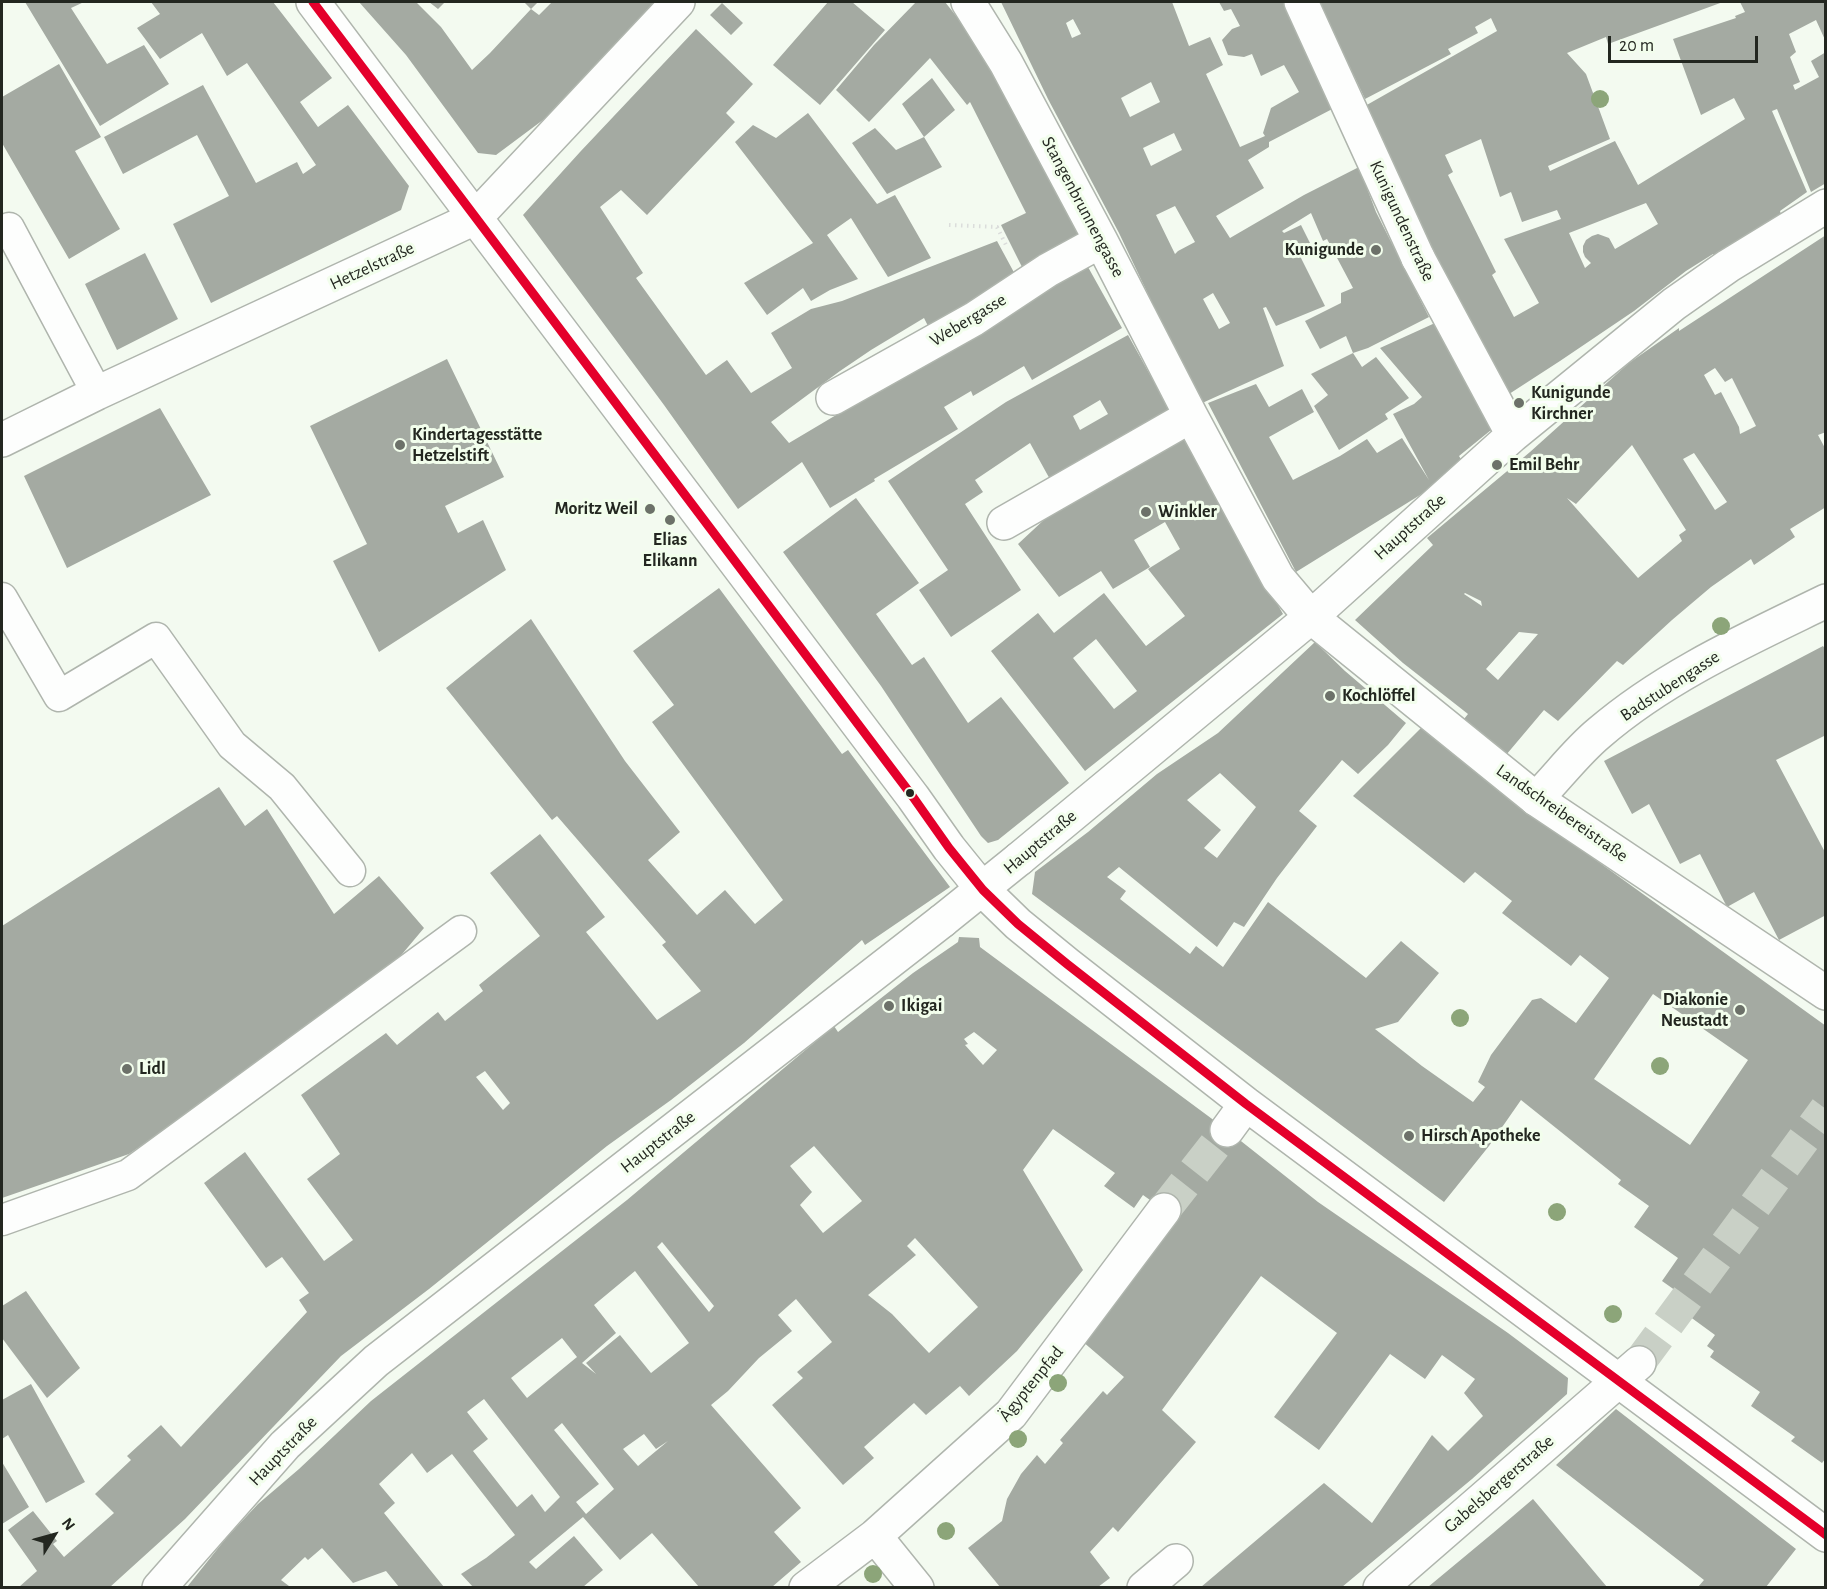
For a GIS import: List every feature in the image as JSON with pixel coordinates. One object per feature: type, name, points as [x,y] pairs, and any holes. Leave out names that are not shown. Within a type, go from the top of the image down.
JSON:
[{"type":"street","points":[[313,2],[684,492],[949,848],[983,890],[1018,924],[1245,1104],[1629,1372],[1826,1535]]},
{"type":"street","name":"Hetzelstraße","points":[[2,440],[475,218],[678,2]]},
{"type":"street","name":"Stangenbrunnengasse","points":[[968,2],[1006,63],[1278,578],[1311,617]]},
{"type":"street","name":"Kunigundenstraße","points":[[1301,2],[1418,258],[1513,435]]},
{"type":"street","name":"Hauptstraße","points":[[159,1587],[285,1445],[376,1361],[983,890],[1311,617],[1513,435],[1674,304],[1728,266],[1826,206]]},
{"type":"street","name":"Webergasse","points":[[833,398],[974,319],[1048,270],[1101,241]]},
{"type":"street","points":[[1004,523],[1191,416]]},
{"type":"street","name":"Badstubengasse","points":[[1536,800],[1599,733],[1647,697],[1724,651],[1826,601]]},
{"type":"street","name":"Landschreibereistraße","points":[[1311,617],[1536,800],[1826,993]]},
{"type":"street","points":[[1227,1130],[1245,1104]]},
{"type":"street","name":"Ägyptenpfad","points":[[807,1587],[875,1536],[1011,1414],[1164,1210]]},
{"type":"street","name":"Gabelsbergerstraße","points":[[1380,1587],[1629,1372]]},
{"type":"street","points":[[875,1536],[917,1587]]},
{"type":"street","points":[[1144,1587],[1176,1561]]},
{"type":"lane","points":[[2,232],[9,228],[98,393]]},
{"type":"lane","points":[[2,598],[58,696],[156,638],[232,745],[282,787],[350,870]]},
{"type":"lane","points":[[2,1220],[128,1175],[461,931]]},
{"type":"building","points":[[25,2],[84,2],[71,8],[107,64],[144,45],[169,84],[100,126]]},
{"type":"building","points":[[151,2],[273,2],[332,78],[300,102],[318,127],[348,105],[409,186],[401,210],[211,303],[173,224],[229,196],[197,135],[123,174],[104,137],[203,85],[256,183],[297,162],[303,174],[316,165],[247,63],[227,76],[202,33],[160,59],[137,28],[160,14]]},
{"type":"building","points":[[359,2],[416,2],[441,27],[472,70],[531,9],[539,15],[552,2],[657,2],[551,114],[496,155],[478,153],[406,55]]},
{"type":"building","points":[[429,2],[445,2],[438,9]]},
{"type":"building","points":[[524,2],[538,2],[531,9]]},
{"type":"building","points":[[828,2],[852,2],[885,30],[820,105],[773,65]]},
{"type":"building","points":[[916,2],[945,2],[1004,76],[1085,235],[1022,267],[1001,225],[1026,213],[970,102],[967,105],[930,58],[869,122],[836,90],[874,45]]},
{"type":"building","points":[[1001,2],[1172,2],[1189,46],[1210,37],[1223,65],[1206,74],[1240,147],[1265,136],[1263,133],[1271,108],[1299,92],[1284,65],[1261,76],[1252,54],[1244,57],[1228,55],[1222,40],[1232,29],[1240,26],[1231,9],[1224,11],[1219,2],[1289,2],[1338,106],[1269,142],[1269,147],[1248,160],[1264,188],[1216,216],[1230,238],[1304,195],[1359,167],[1376,212],[1429,317],[1368,348],[1353,353],[1346,336],[1320,349],[1305,321],[1341,303],[1341,293],[1353,288],[1327,239],[1323,241],[1311,213],[1282,231],[1284,233],[1301,225],[1310,243],[1297,250],[1325,306],[1276,326],[1266,307],[1263,308],[1284,366],[1200,404],[1119,233],[1048,99]],"holes":[[[1073,19],[1081,34],[1072,38],[1066,23]],[[1151,82],[1160,102],[1130,117],[1121,98]],[[1174,133],[1182,150],[1151,166],[1143,148]],[[1175,206],[1195,242],[1175,254],[1156,215]],[[1213,293],[1230,323],[1219,329],[1203,299]]]},
{"type":"building","points":[[1319,2],[1723,2],[1608,44],[1606,37],[1567,53],[1586,74],[1610,139],[1548,166],[1550,171],[1615,141],[1638,185],[1745,119],[1734,98],[1701,115],[1673,39],[1736,18],[1735,16],[1745,12],[1740,2],[1826,2],[1826,42],[1816,20],[1789,34],[1796,52],[1790,57],[1800,82],[1793,85],[1795,90],[1819,77],[1811,61],[1826,52],[1826,183],[1811,192],[1777,109],[1772,111],[1807,192],[1780,211],[1781,214],[1715,257],[1713,254],[1686,271],[1634,311],[1506,396],[1451,296],[1365,106],[1497,31],[1491,18],[1475,27],[1478,33],[1448,49],[1451,54],[1365,99]],"holes":[[[1481,139],[1500,197],[1511,192],[1522,222],[1557,210],[1561,219],[1504,239],[1539,303],[1514,317],[1492,275],[1496,272],[1448,175],[1453,172],[1445,155]],[[1646,203],[1658,224],[1615,249],[1609,238],[1598,234],[1592,236],[1583,246],[1585,257],[1591,263],[1585,268],[1569,233]]]},
{"type":"building","points":[[722,3],[743,23],[731,35],[710,15]]},
{"type":"building","points":[[696,29],[753,84],[726,113],[735,122],[647,215],[621,190],[600,207],[643,273],[636,278],[706,375],[727,360],[751,393],[792,368],[771,333],[811,309],[842,301],[997,241],[1017,278],[929,328],[924,318],[840,371],[771,422],[789,443],[1088,267],[1122,328],[1032,380],[1024,366],[973,396],[971,391],[944,407],[958,429],[830,508],[802,462],[738,509],[523,215]]},
{"type":"building","points":[[59,64],[101,137],[75,151],[120,229],[69,259],[2,143],[2,97]]},
{"type":"building","points":[[932,78],[955,110],[924,137],[902,104]]},
{"type":"building","points":[[808,113],[877,204],[895,195],[931,258],[888,277],[851,218],[827,235],[858,279],[830,290],[811,301],[803,288],[767,315],[744,283],[813,243],[735,142],[753,125],[776,138]]},
{"type":"building","points":[[875,128],[896,150],[924,137],[942,167],[887,194],[852,143]]},
{"type":"building","points":[[1826,235],[1826,432],[1818,435],[1826,450],[1826,507],[1790,529],[1795,537],[1754,565],[1751,559],[1711,587],[1623,665],[1617,661],[1558,721],[1544,710],[1506,755],[1464,719],[1468,714],[1403,663],[1355,620],[1433,545],[1427,538],[1530,452],[1629,363],[1679,328],[1679,331]],"holes":[[[1715,368],[1725,382],[1732,378],[1756,426],[1740,434],[1739,427],[1721,392],[1715,395],[1704,375]],[[1632,445],[1686,530],[1679,535],[1682,541],[1638,578],[1567,498],[1576,504]],[[1694,453],[1727,502],[1715,510],[1683,459]],[[1464,594],[1481,601],[1482,606]],[[1519,632],[1538,634],[1498,680],[1486,669]]]},
{"type":"building","points":[[145,253],[178,319],[117,350],[85,284]]},
{"type":"building","points":[[1435,323],[1496,426],[1459,456],[1462,461],[1433,487],[1296,572],[1208,403],[1256,384],[1269,407],[1302,389],[1314,412],[1269,437],[1293,480],[1367,439],[1377,453],[1402,438],[1429,480],[1393,414],[1414,404],[1422,397],[1380,348]]},
{"type":"building","points":[[1128,335],[1173,416],[1052,483],[1030,443],[975,480],[983,492],[965,504],[1021,590],[951,637],[919,590],[948,570],[888,481],[1006,402]],"holes":[[[1100,400],[1108,414],[1080,430],[1073,416]]]},
{"type":"building","points":[[1353,353],[1362,367],[1376,357],[1409,398],[1385,414],[1388,419],[1339,450],[1314,406],[1328,395],[1311,374]]},
{"type":"building","points":[[447,359],[504,477],[445,506],[458,533],[483,520],[506,570],[379,652],[333,561],[367,544],[310,426]]},
{"type":"building","points":[[160,408],[211,495],[67,568],[24,476]]},
{"type":"building","points":[[1181,432],[1283,614],[1085,771],[991,651],[1038,613],[1054,633],[1104,593],[1146,646],[1185,616],[1148,569],[1180,549],[1165,522],[1134,540],[1150,567],[1113,589],[1101,571],[1059,597],[1018,544],[1062,503]],"holes":[[[1096,639],[1137,691],[1114,709],[1073,658]]]},
{"type":"building","points":[[856,498],[919,583],[876,614],[912,665],[924,657],[968,723],[1001,697],[1069,783],[998,840],[988,843],[981,836],[881,686],[783,552]]},
{"type":"building","points":[[719,588],[842,754],[848,750],[950,887],[865,945],[862,940],[744,1043],[607,1146],[429,1289],[341,1356],[185,1519],[110,1587],[19,1587],[37,1571],[8,1530],[33,1511],[57,1541],[53,1544],[64,1557],[114,1513],[95,1494],[131,1460],[127,1456],[161,1425],[181,1447],[307,1312],[299,1300],[309,1293],[282,1257],[266,1268],[204,1183],[245,1152],[324,1261],[353,1240],[307,1179],[340,1154],[301,1095],[386,1033],[397,1045],[438,1012],[445,1021],[483,991],[479,985],[540,936],[490,873],[540,834],[605,917],[586,932],[657,1020],[701,991],[662,945],[666,942],[557,816],[552,820],[446,688],[531,619],[625,761],[680,832],[648,860],[697,915],[725,890],[755,924],[783,900],[652,722],[674,705],[633,651]],"holes":[[[485,1071],[510,1103],[503,1110],[476,1077]]]},
{"type":"building","points":[[1315,642],[1406,723],[1388,745],[1358,774],[1342,760],[1299,811],[1317,826],[1277,878],[1244,927],[1234,922],[1217,947],[1119,867],[1107,877],[1126,891],[1120,899],[1190,954],[1196,946],[1223,967],[1268,902],[1366,978],[1401,941],[1439,973],[1398,1022],[1375,1029],[1473,1102],[1485,1087],[1478,1082],[1491,1055],[1532,1000],[1541,998],[1576,1023],[1609,978],[1580,955],[1571,966],[1502,913],[1512,901],[1475,872],[1464,883],[1353,796],[1422,727],[1532,814],[1826,1026],[1826,1458],[1822,1463],[1791,1441],[1795,1437],[1751,1406],[1760,1392],[1710,1357],[1714,1351],[1707,1346],[1715,1335],[1689,1316],[1696,1305],[1662,1281],[1678,1258],[1634,1227],[1649,1206],[1618,1184],[1621,1180],[1521,1100],[1489,1146],[1444,1202],[1032,894],[1035,872],[1088,832],[1157,774],[1218,733]],"holes":[[[1220,773],[1256,807],[1217,858],[1204,848],[1221,830],[1187,800]],[[1653,994],[1748,1060],[1690,1145],[1594,1079]]]},
{"type":"building","points":[[1823,646],[1826,650],[1826,735],[1776,760],[1826,854],[1826,915],[1779,940],[1754,892],[1727,907],[1700,854],[1680,864],[1649,804],[1632,814],[1604,761]]},
{"type":"building","name":"Lidl","points":[[219,787],[245,826],[267,809],[334,914],[379,876],[424,928],[377,984],[129,1154],[2,1198],[2,926]]},
{"type":"building","points":[[959,937],[979,938],[980,947],[1227,1130],[1318,1202],[1508,1333],[1568,1378],[1567,1394],[1472,1479],[1342,1587],[1201,1587],[1324,1483],[1372,1523],[1432,1435],[1448,1451],[1483,1416],[1464,1393],[1475,1379],[1442,1355],[1425,1379],[1390,1354],[1319,1450],[1274,1417],[1337,1333],[1261,1276],[1162,1410],[1196,1442],[1118,1532],[1113,1527],[1090,1552],[1110,1578],[1098,1587],[1000,1587],[968,1548],[1002,1521],[1007,1499],[1021,1474],[1037,1455],[1045,1464],[1063,1443],[1060,1440],[1103,1391],[1107,1395],[1124,1377],[1082,1341],[1180,1217],[1164,1210],[1143,1195],[1134,1208],[1104,1186],[1115,1173],[1053,1129],[1023,1170],[1083,1270],[1017,1351],[969,1396],[960,1386],[926,1415],[914,1403],[864,1447],[874,1458],[843,1485],[772,1405],[803,1378],[797,1372],[832,1342],[796,1299],[778,1315],[792,1331],[759,1358],[728,1391],[711,1405],[801,1508],[774,1532],[801,1562],[772,1587],[699,1587],[652,1533],[620,1560],[583,1517],[529,1562],[536,1569],[574,1536],[603,1570],[583,1587],[473,1587],[461,1574],[515,1535],[452,1454],[427,1473],[412,1453],[379,1484],[395,1503],[384,1513],[444,1587],[399,1587],[386,1571],[353,1583],[322,1548],[308,1560],[305,1557],[281,1580],[288,1587],[187,1587],[227,1537],[258,1504],[371,1401],[627,1200],[834,1026],[838,1032],[913,973],[958,942]],"holes":[[[974,1032],[997,1050],[983,1065],[965,1045],[968,1044],[964,1039]],[[814,1146],[862,1201],[823,1233],[800,1205],[812,1192],[790,1166]],[[915,1238],[978,1307],[929,1353],[892,1314],[868,1295],[916,1255],[907,1246]],[[662,1242],[714,1306],[709,1312],[657,1247]],[[635,1271],[689,1343],[651,1373],[620,1335],[586,1363],[596,1374],[582,1363],[616,1333],[594,1305]],[[562,1338],[577,1357],[527,1398],[511,1378]],[[484,1399],[560,1497],[545,1512],[532,1494],[517,1507],[473,1451],[488,1439],[467,1412]],[[562,1423],[614,1489],[586,1514],[576,1502],[599,1484],[554,1430]],[[644,1434],[656,1449],[668,1441],[638,1466],[623,1449]]]},
{"type":"building","points":[[26,1291],[80,1368],[47,1398],[2,1338],[2,1306]]},
{"type":"building","points":[[31,1384],[85,1482],[46,1503],[8,1435],[2,1439],[2,1400]]},
{"type":"building","points":[[1616,1409],[1796,1549],[1766,1587],[1698,1587],[1704,1580],[1556,1465]]},
{"type":"building","points":[[2,1462],[29,1507],[2,1524]]},
{"type":"building","points":[[1533,1499],[1607,1587],[1428,1587],[1493,1533]]},
{"type":"tunnel","points":[[1639,1363],[1826,1109]]},
{"type":"tunnel","points":[[1164,1210],[1227,1130]]},
{"type":"transit line","points":[[313,2],[913,797],[949,848],[983,890],[1018,924],[1067,964],[1246,1104],[1826,1535]]},
{"type":"place","name":"Kunigunde","points":[[1376,250]]},
{"type":"place","name":"Kunigunde Kirchner","points":[[1519,403]]},
{"type":"place","name":"Kindertagesstätte Hetzelstift","points":[[400,445]]},
{"type":"place","name":"Emil Behr","points":[[1497,465]]},
{"type":"place","name":"Moritz Weil","points":[[650,509]]},
{"type":"place","name":"Winkler","points":[[1146,512]]},
{"type":"place","name":"Elias Elikann","points":[[670,520]]},
{"type":"place","name":"Kochlöffel","points":[[1330,696]]},
{"type":"place","name":"Ikigai","points":[[889,1006]]},
{"type":"place","name":"Diakonie Neustadt","points":[[1740,1010]]},
{"type":"place","name":"Lidl","points":[[127,1069]]},
{"type":"place","name":"Hirsch Apotheke","points":[[1409,1136]]}]
